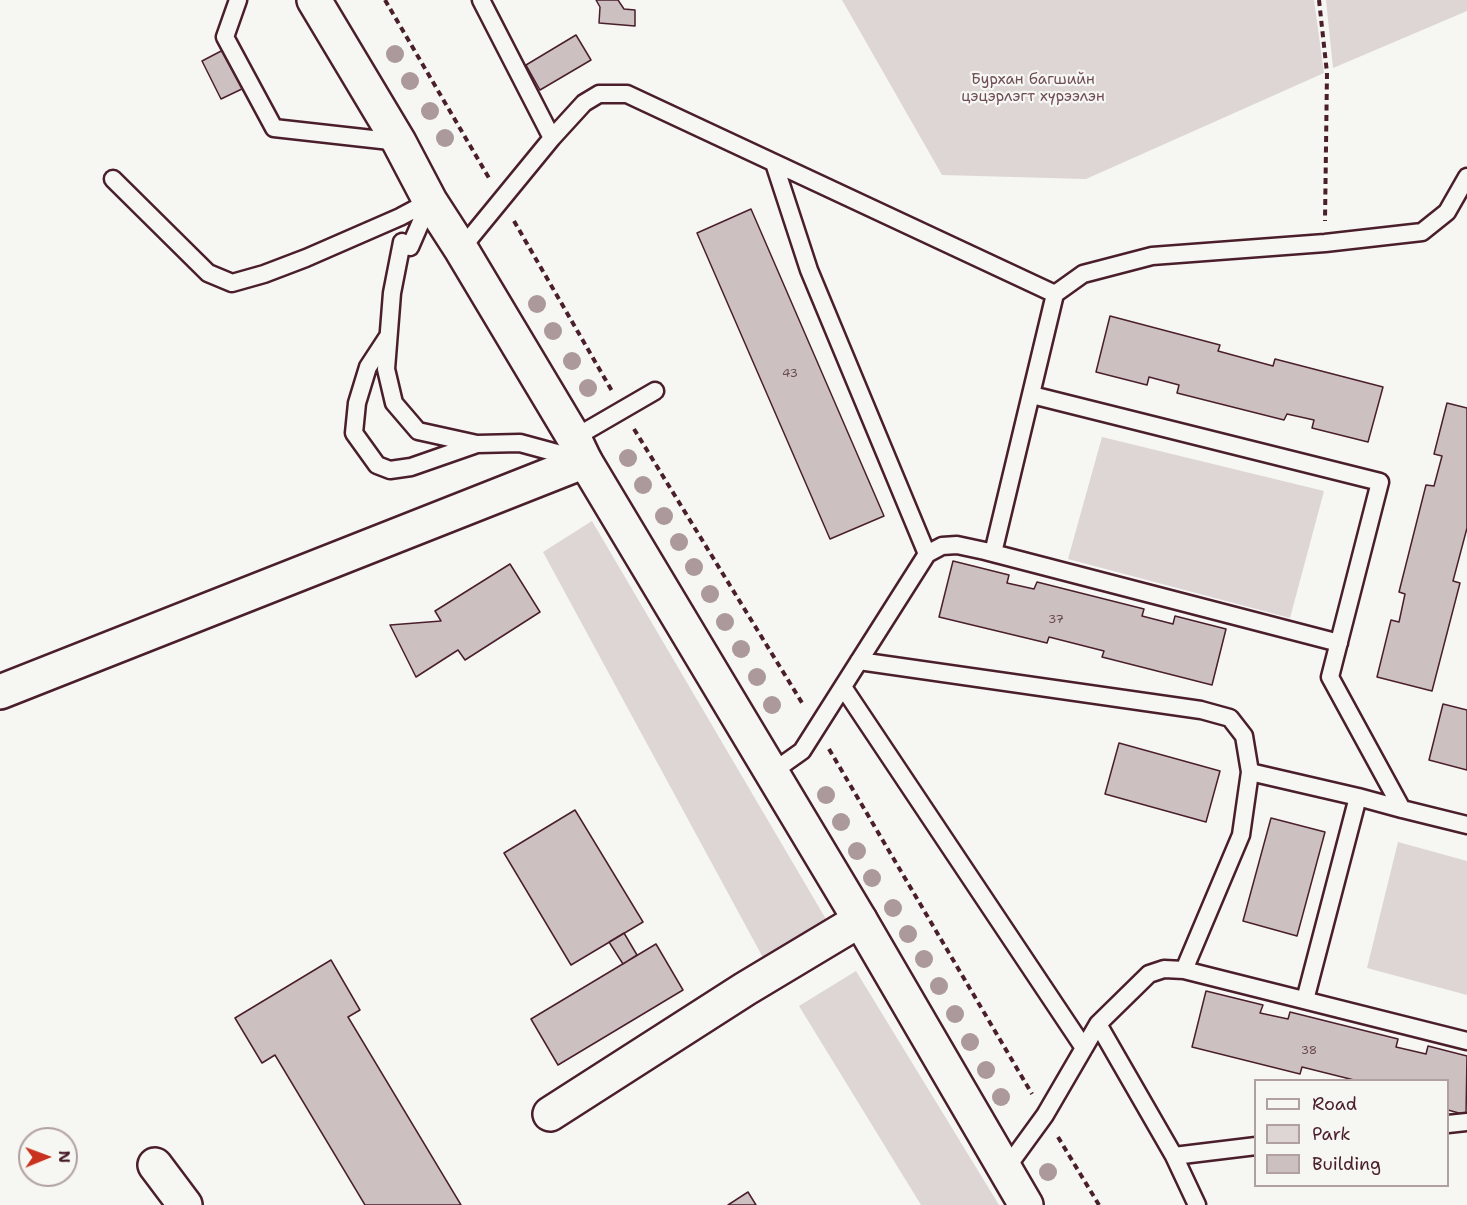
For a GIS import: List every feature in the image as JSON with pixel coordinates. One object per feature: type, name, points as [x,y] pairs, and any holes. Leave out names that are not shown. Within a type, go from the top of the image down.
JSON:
[{"type":"main road","points":[[314,0],[399,142],[430,201],[461,249],[860,920],[1026,1205]]},
{"type":"main road","points":[[0,692],[580,449]]},
{"type":"main road","points":[[550,1114],[745,989],[860,920]]},
{"type":"main road","points":[[155,1165],[185,1205]]},
{"type":"lane","points":[[238,0],[225,37],[274,128],[399,142]]},
{"type":"lane","points":[[482,0],[552,138]]},
{"type":"lane","points":[[461,249],[552,138],[584,103],[599,94],[627,94],[1055,294]]},
{"type":"lane","points":[[774,163],[809,270],[927,554]]},
{"type":"lane","points":[[993,553],[1055,294],[1083,274],[1152,256],[1325,243],[1422,232],[1447,212],[1467,177]]},
{"type":"lane","points":[[114,179],[208,273],[232,283],[306,258],[400,217],[430,201]]},
{"type":"lane","points":[[430,201],[410,248],[402,242],[392,293],[387,337],[386,369],[394,403],[418,431],[477,444],[520,443],[580,449],[623,410],[655,392]]},
{"type":"lane","points":[[387,337],[368,367],[357,403],[354,433],[377,465],[390,470],[411,467],[477,444]]},
{"type":"lane","points":[[1032,395],[1380,482],[1330,677],[1402,809]]},
{"type":"lane","points":[[771,773],[802,751],[927,554],[942,546],[957,545],[993,553],[1339,644]]},
{"type":"lane","points":[[860,661],[1211,712],[1230,718],[1244,736],[1250,772],[1241,835],[1184,970]]},
{"type":"lane","points":[[843,687],[1084,1048]]},
{"type":"lane","points":[[1250,772],[1467,825]]},
{"type":"lane","points":[[1305,1000],[1358,797]]},
{"type":"lane","points":[[1005,1170],[1045,1115],[1098,1024],[1149,974],[1164,969],[1184,970],[1467,1041]]},
{"type":"lane","points":[[1098,1024],[1174,1156],[1197,1205]]},
{"type":"lane","points":[[1449,1124],[1467,1122]]},
{"type":"lane","points":[[1174,1156],[1254,1146]]},
{"type":"path","points":[[385,0],[623,410],[817,728],[1099,1205]]},
{"type":"path","points":[[1319,0],[1327,73],[1325,243]]},
{"type":"green space","name":"Бурхан багшийн цэцэрлэгт хүрээлэн","points":[[842,0],[1314,0],[1324,73],[1086,179],[942,175]]},
{"type":"green space","points":[[1326,0],[1467,0],[1467,11],[1333,68]]},
{"type":"green space","points":[[1102,437],[1324,491],[1290,618],[1068,559]]},
{"type":"green space","points":[[592,521],[830,926],[767,965],[543,552]]},
{"type":"green space","points":[[1398,842],[1467,861],[1467,995],[1367,968]]},
{"type":"green space","points":[[856,971],[999,1205],[921,1205],[799,1006]]},
{"type":"building","points":[[596,0],[618,0],[624,9],[635,10],[635,26],[599,23],[600,7]]},
{"type":"building","points":[[576,35],[591,60],[540,90],[526,65]]},
{"type":"building","points":[[225,49],[244,88],[221,99],[202,61]]},
{"type":"building","points":[[751,209],[884,516],[830,539],[697,233]]},
{"type":"building","points":[[1110,316],[1220,345],[1218,351],[1273,366],[1275,359],[1383,387],[1368,442],[1312,428],[1314,420],[1287,414],[1284,420],[1177,393],[1179,385],[1149,377],[1147,385],[1096,372]]},
{"type":"building","points":[[1447,403],[1467,408],[1467,528],[1453,581],[1460,583],[1432,691],[1377,677],[1391,620],[1399,622],[1405,594],[1399,592],[1426,485],[1434,486],[1442,456],[1434,454]]},
{"type":"building","points":[[953,561],[1009,575],[1007,583],[1034,589],[1037,582],[1144,609],[1142,616],[1173,624],[1175,616],[1226,629],[1212,685],[1102,657],[1104,651],[1049,637],[1047,643],[939,617]]},
{"type":"building","points":[[510,564],[540,612],[465,660],[458,650],[416,677],[390,625],[441,621],[435,611]]},
{"type":"building","points":[[1443,704],[1467,710],[1467,770],[1429,760]]},
{"type":"building","points":[[1119,743],[1220,771],[1206,822],[1105,794]]},
{"type":"building","points":[[575,810],[643,922],[571,965],[504,853]]},
{"type":"building","points":[[1271,818],[1325,832],[1297,936],[1243,921]]},
{"type":"building","points":[[624,933],[637,955],[623,964],[609,942]]},
{"type":"building","points":[[656,944],[683,990],[558,1065],[531,1019]]},
{"type":"building","points":[[331,960],[360,1010],[348,1017],[461,1205],[365,1205],[275,1055],[262,1063],[235,1018]]},
{"type":"building","points":[[1206,991],[1263,1005],[1260,1013],[1288,1019],[1290,1012],[1398,1039],[1396,1047],[1426,1054],[1428,1046],[1467,1056],[1466,1115],[1449,1110],[1449,1079],[1350,1079],[1302,1067],[1300,1074],[1192,1047]]},
{"type":"building","points":[[748,1192],[756,1205],[728,1205]]}]
